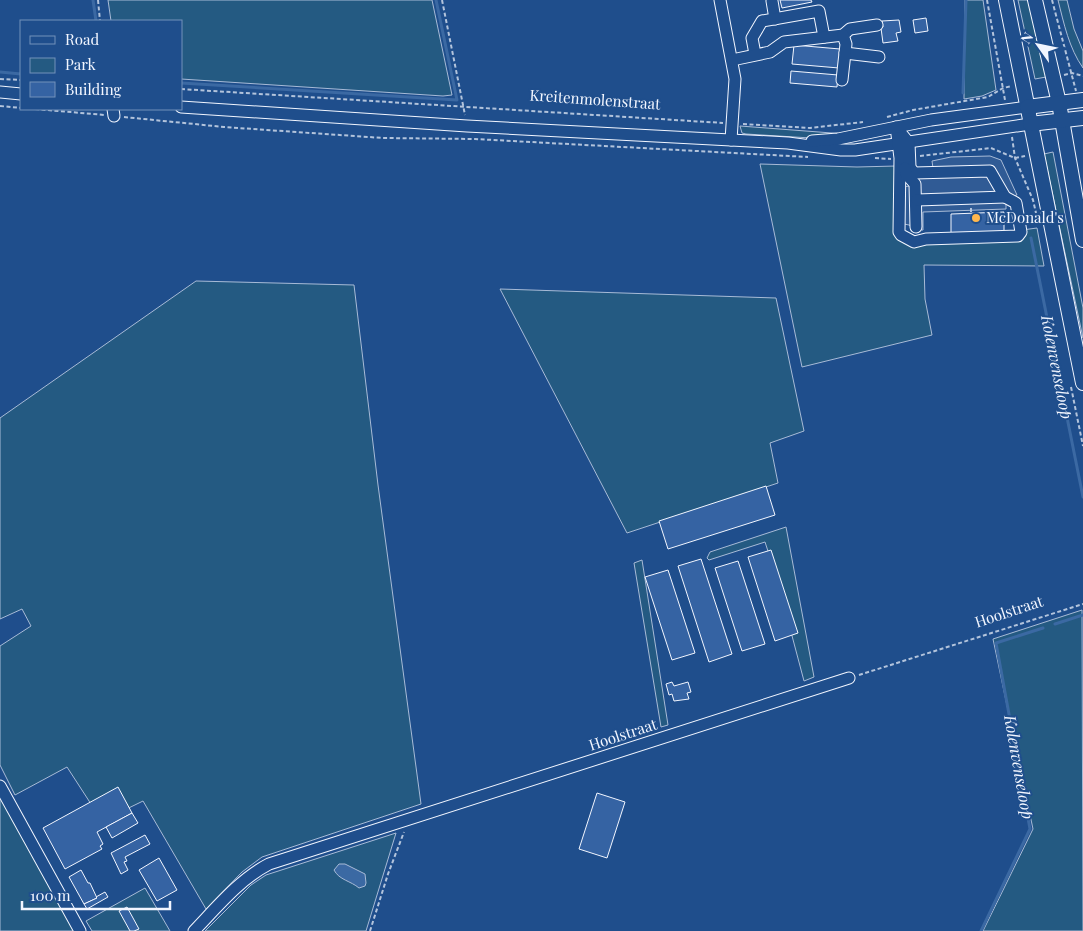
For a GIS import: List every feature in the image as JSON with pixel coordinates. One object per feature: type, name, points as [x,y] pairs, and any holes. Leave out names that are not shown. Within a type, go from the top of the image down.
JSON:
[{"type":"main road","points":[[1006,0],[1023,84],[1076,381]]},
{"type":"main road","points":[[1035,0],[1063,121],[1083,240]]},
{"type":"main road","points":[[1027,107],[1083,100]]},
{"type":"main road","points":[[1030,124],[1083,118]]},
{"type":"street","points":[[720,0],[735,79],[731,140]]},
{"type":"street","points":[[772,1],[775,19]]},
{"type":"street","points":[[756,54],[752,38],[762,21],[819,12],[824,38]]},
{"type":"street","points":[[732,60],[770,52],[784,42],[842,35],[850,29],[877,25]]},
{"type":"street","points":[[842,35],[846,44],[842,80]]},
{"type":"street","points":[[845,53],[879,57]]},
{"type":"street","points":[[0,92],[20,94]]},
{"type":"street","points":[[182,107],[467,126],[788,143],[841,150],[855,150],[1030,124]]},
{"type":"street","points":[[788,143],[838,139],[896,127],[1027,107]]},
{"type":"street","points":[[896,127],[904,143],[910,167],[914,173],[990,171],[1006,197],[1016,203],[1021,232],[1018,236],[926,239],[911,242],[900,234],[900,158],[904,143]]},
{"type":"street","points":[[900,158],[906,174],[915,184],[916,226]]},
{"type":"street","points":[[916,200],[1006,197]]},
{"type":"street","name":"Hoolstraat","points":[[194,931],[244,881],[257,870],[270,864],[849,678]]},
{"type":"street","points":[[0,786],[80,931]]},
{"type":"path","points":[[98,0],[100,20]]},
{"type":"path","points":[[442,0],[467,126]]},
{"type":"path","points":[[986,0],[1003,88]]},
{"type":"path","points":[[1052,0],[1072,73]]},
{"type":"path","points":[[1054,77],[1072,73],[1083,76]]},
{"type":"path","points":[[0,79],[20,80]]},
{"type":"path","points":[[880,120],[913,110],[988,96],[1003,88],[1023,84]]},
{"type":"path","name":"Kreitenmolenstraat","points":[[182,89],[810,128],[871,121]]},
{"type":"path","points":[[0,106],[20,108]]},
{"type":"path","points":[[61,110],[114,112],[191,124],[383,138],[474,139],[812,157]]},
{"type":"path","points":[[1015,158],[1033,200],[1037,218]]},
{"type":"path","points":[[1076,381],[1083,446]]},
{"type":"path","name":"Hoolstraat","points":[[849,678],[1083,604]]},
{"type":"path","points":[[370,931],[388,874],[406,828],[404,821]]},
{"type":"green space","points":[[108,0],[432,0],[452,95],[443,96],[182,79],[182,20],[111,20]]},
{"type":"green space","points":[[965,0],[983,0],[996,90],[982,96],[964,99]]},
{"type":"green space","points":[[1018,0],[1028,0],[1046,77],[1035,79]]},
{"type":"green space","points":[[1058,0],[1067,0],[1074,29],[1083,51],[1083,68],[1071,44]]},
{"type":"green space","points":[[740,126],[845,134],[811,138],[746,134],[742,133]]},
{"type":"green space","points":[[1053,152],[1083,308],[1083,338],[1044,154]]},
{"type":"green space","points":[[760,164],[857,167],[896,166],[897,235],[911,245],[1037,228],[1044,266],[924,265],[925,299],[932,335],[802,367]]},
{"type":"green space","points":[[196,281],[354,285],[378,485],[421,804],[262,857],[242,872],[206,909],[143,801],[102,821],[67,767],[15,795],[0,765],[0,646],[31,626],[22,609],[0,619],[0,418]]},
{"type":"green space","points":[[500,289],[776,298],[804,431],[770,443],[778,483],[627,533]]},
{"type":"green space","points":[[786,527],[814,677],[804,681],[791,632],[794,631],[765,542],[709,560],[707,558],[710,552]]},
{"type":"green space","points":[[642,560],[668,725],[661,727],[634,563]]},
{"type":"green space","points":[[1082,610],[1083,931],[983,931],[1033,829],[993,639]]},
{"type":"green space","points":[[0,794],[76,931],[0,931]]},
{"type":"green space","points":[[396,833],[366,931],[205,931],[251,885],[266,875]]},
{"type":"green space","points":[[145,888],[170,931],[92,931],[86,921]]},
{"type":"shaded area","points":[[990,156],[1001,160],[1017,195],[1010,197],[1006,202],[1006,209],[923,212],[923,230],[918,230],[904,224],[902,187],[910,186],[927,170],[933,168],[932,161],[951,157]]},
{"type":"shaded area","points":[[339,864],[345,864],[365,874],[365,886],[359,888],[339,876],[334,870]]},
{"type":"building","points":[[780,0],[811,0],[812,2],[782,8]]},
{"type":"building","points":[[926,18],[928,31],[915,33],[913,20]]},
{"type":"building","points":[[899,20],[901,32],[896,33],[898,41],[883,43],[882,21]]},
{"type":"building","points":[[794,45],[840,49],[839,68],[792,64]]},
{"type":"building","points":[[791,71],[838,75],[837,87],[790,83]]},
{"type":"building","points":[[1004,212],[1004,232],[951,233],[951,214]]},
{"type":"building","points":[[766,486],[775,515],[668,549],[659,521]]},
{"type":"building","points":[[771,550],[798,633],[775,641],[748,557]]},
{"type":"building","points":[[701,559],[732,654],[709,662],[678,566]]},
{"type":"building","points":[[738,561],[765,644],[742,651],[715,568]]},
{"type":"building","points":[[668,570],[695,653],[672,660],[645,577]]},
{"type":"building","points":[[672,682],[674,686],[688,682],[691,692],[687,693],[689,699],[674,701],[672,694],[669,695],[666,684]]},
{"type":"building","points":[[118,787],[132,813],[97,832],[103,844],[100,846],[102,849],[65,869],[43,828]]},
{"type":"building","points":[[597,793],[625,802],[607,858],[579,849]]},
{"type":"building","points":[[132,813],[138,823],[112,838],[106,827]]},
{"type":"building","points":[[145,835],[150,844],[125,857],[127,861],[124,862],[128,870],[121,874],[111,853]]},
{"type":"building","points":[[159,858],[177,890],[157,901],[139,870]]},
{"type":"building","points":[[81,870],[97,898],[84,904],[69,877]]},
{"type":"building","points":[[105,892],[108,897],[87,909],[84,904]]},
{"type":"building","points":[[127,907],[139,929],[130,931],[119,911]]},
{"type":"waterway","points":[[93,0],[96,20]]},
{"type":"waterway","points":[[182,83],[457,100],[436,0]]},
{"type":"waterway","name":"Kolenvenseloop","points":[[963,93],[966,0]]},
{"type":"waterway","points":[[0,72],[20,74]]},
{"type":"waterway","name":"Kolenvenseloop","points":[[1031,238],[1083,497]]},
{"type":"waterway","name":"Kolenvenseloop","points":[[1055,624],[1083,615]]},
{"type":"waterway","name":"Kolenvenseloop","points":[[981,931],[1030,829],[996,643],[1043,628]]},
{"type":"place","name":"McDonald's","points":[[976,218]]}]
